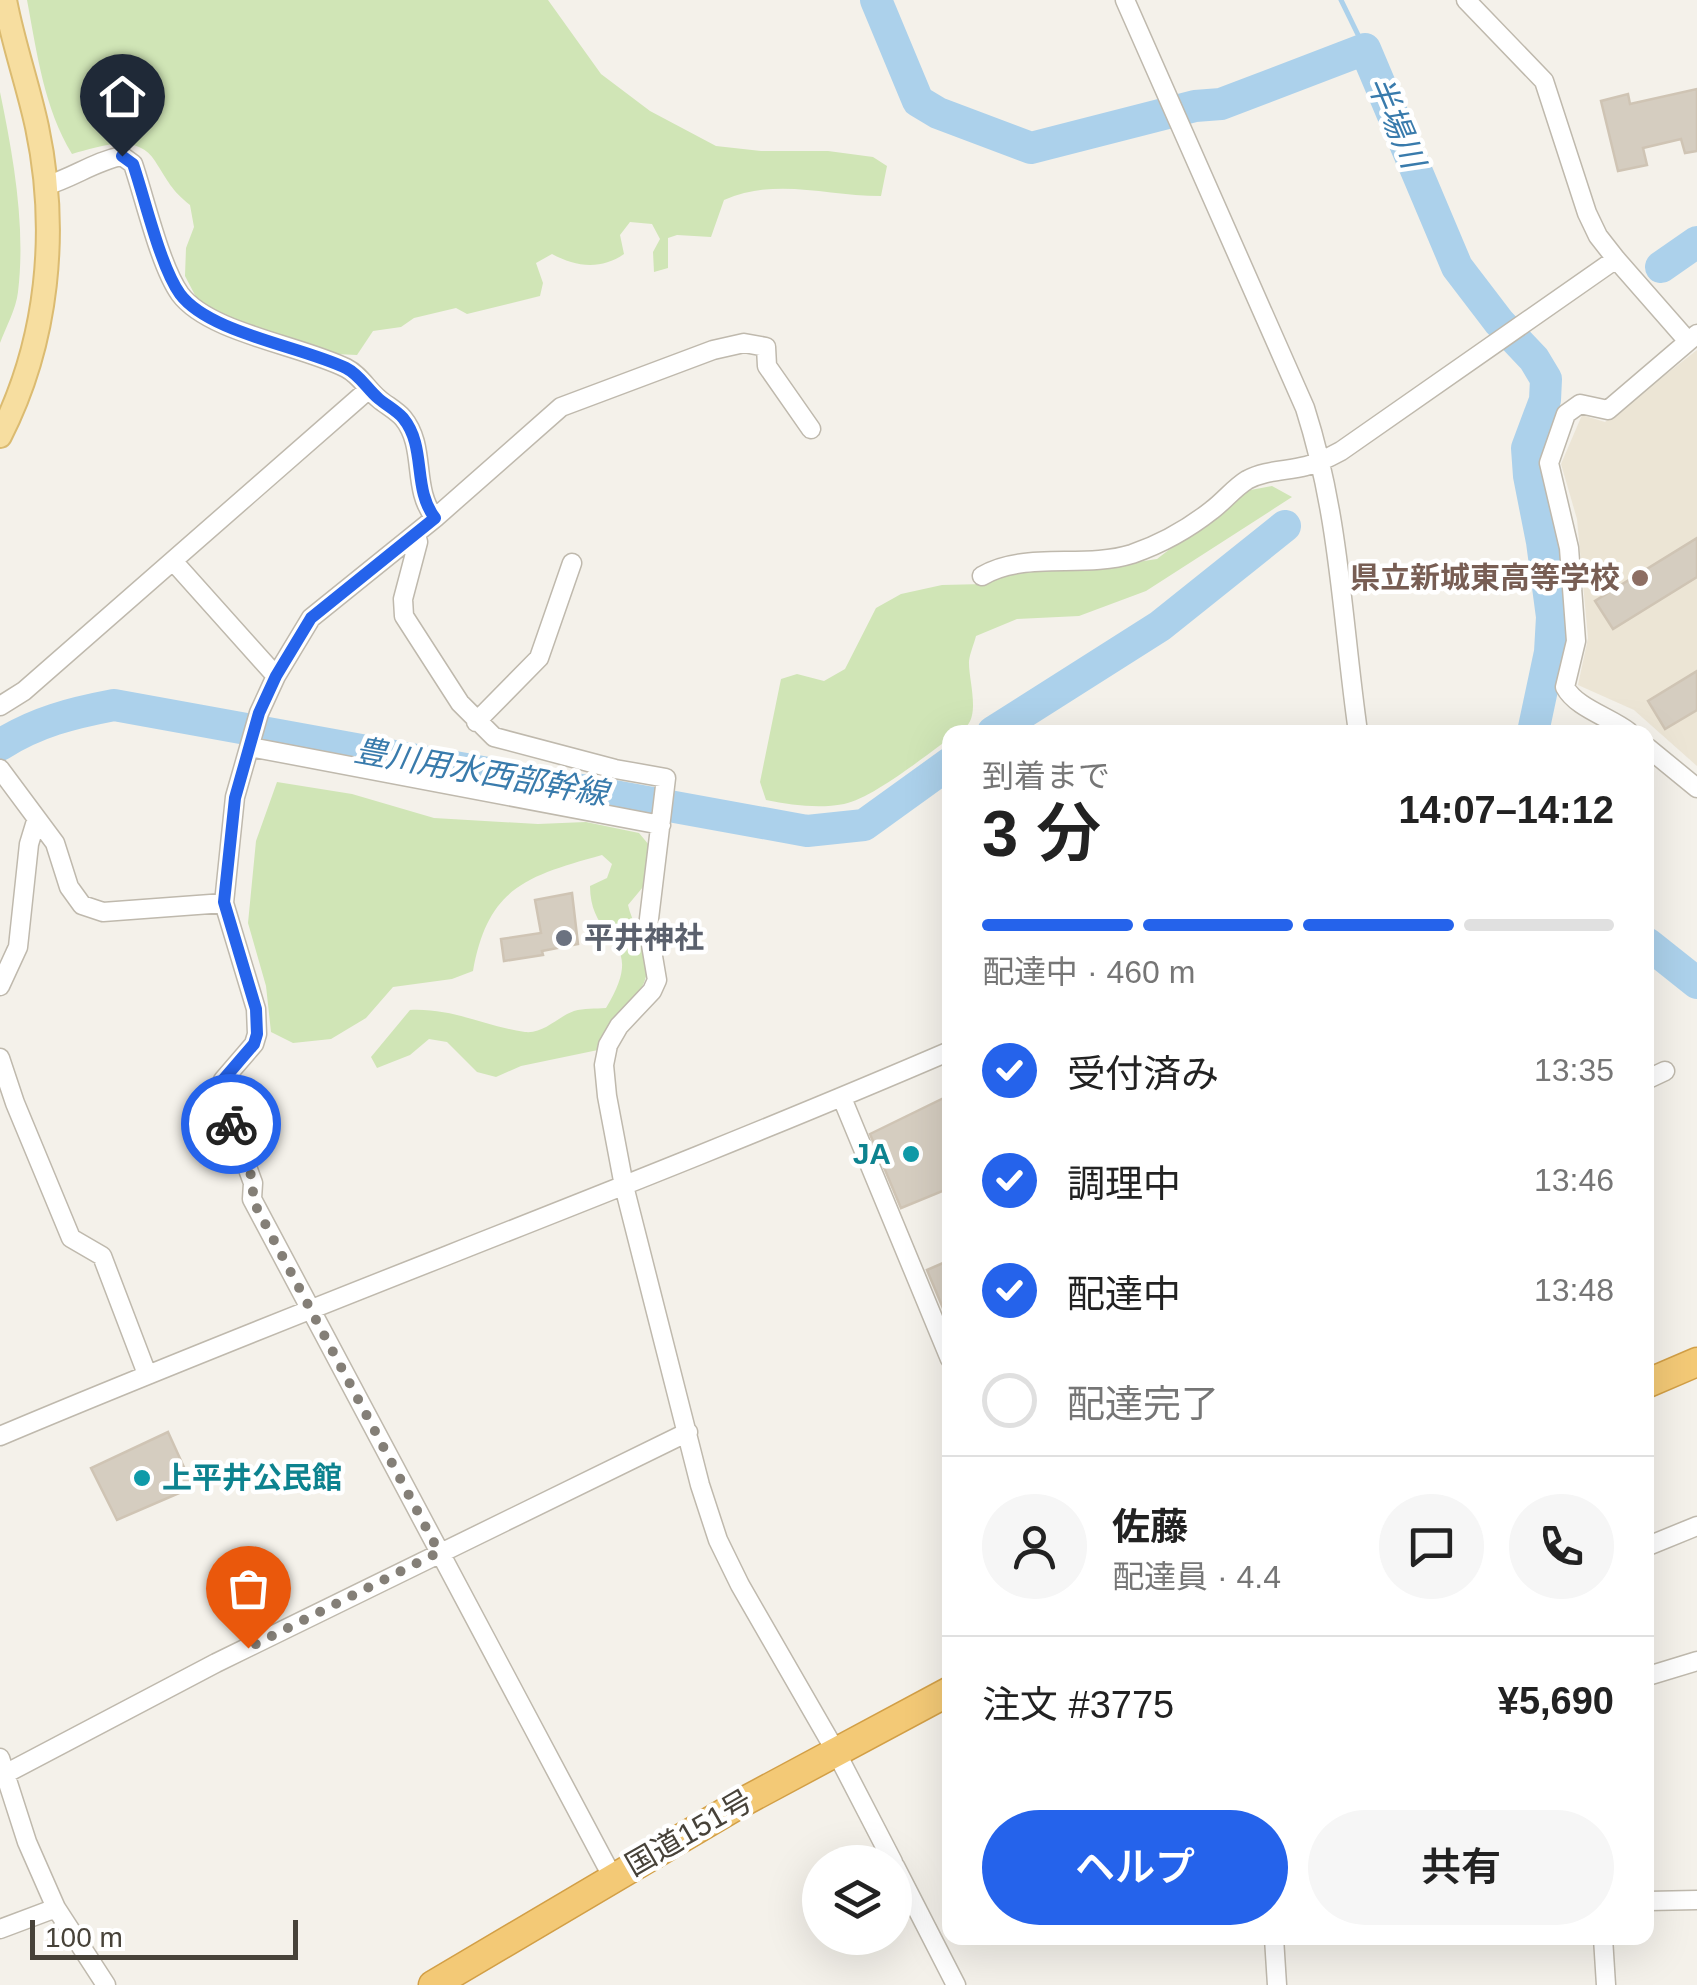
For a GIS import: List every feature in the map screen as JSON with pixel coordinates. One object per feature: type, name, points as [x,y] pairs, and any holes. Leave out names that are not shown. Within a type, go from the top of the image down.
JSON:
[{"type":"highway","points":[[1654,1381],[1697,1362]]},
{"type":"highway","name":"国道151号","points":[[433,1985],[835,1750],[942,1696]]},
{"type":"main road","points":[[0,436],[31,359],[48,257],[37,127],[5,0]]},
{"type":"street","points":[[1125,0],[1304,408],[1322,461],[1336,538],[1357,725]]},
{"type":"street","points":[[1466,0],[1544,81],[1598,236],[1692,337],[1608,410],[1580,404],[1566,414],[1549,462],[1569,548],[1576,642],[1565,687],[1577,702],[1620,725]]},
{"type":"street","points":[[45,186],[75,177],[106,159],[122,156],[133,164],[178,292],[194,309],[218,323],[292,346],[350,370],[404,419],[417,448],[420,489],[435,518]]},
{"type":"street","points":[[982,576],[1024,563],[1092,563],[1132,554],[1175,536],[1246,481],[1322,461],[1342,451],[1616,258]]},
{"type":"street","points":[[614,1878],[252,1199],[254,1183],[221,1096],[223,1080],[254,1044],[257,1034],[256,1009],[224,902],[235,798],[259,713],[311,618],[416,534],[561,408],[713,350],[744,343],[766,347],[767,366],[811,429]]},
{"type":"street","points":[[0,706],[24,691],[370,390]]},
{"type":"street","points":[[416,534],[403,598],[404,616],[476,722],[494,738],[615,770],[666,778],[648,927],[657,980],[652,991],[619,1026],[608,1045],[604,1065],[606,1096],[624,1186],[700,1485],[718,1540],[884,1845]]},
{"type":"street","points":[[173,561],[276,676]]},
{"type":"street","points":[[476,722],[538,658],[572,563]]},
{"type":"street","points":[[251,743],[662,821]]},
{"type":"street","points":[[1654,753],[1697,788]]},
{"type":"street","points":[[0,770],[55,842],[69,888],[82,905],[103,912],[224,902]]},
{"type":"street","points":[[0,986],[18,947],[29,844],[36,821]]},
{"type":"street","points":[[0,1436],[308,1308],[624,1186],[942,1054]]},
{"type":"street","points":[[0,1058],[7,1104],[71,1238],[102,1256],[147,1374]]},
{"type":"street","points":[[842,1098],[942,1340]]},
{"type":"street","points":[[106,1985],[56,1908],[28,1842],[3,1766],[688,1432]]},
{"type":"street","points":[[1654,1544],[1697,1526]]},
{"type":"street","points":[[1654,1674],[1697,1661]]},
{"type":"street","points":[[912,1899],[956,1985]]},
{"type":"street","points":[[1654,1901],[1697,1900]]},
{"type":"street","points":[[0,1929],[56,1908]]},
{"type":"street","points":[[1275,1945],[1278,1985]]},
{"type":"street","points":[[1603,1945],[1606,1985]]},
{"type":"shaded area","name":"県立新城東高等学校","points":[[1697,350],[1697,766],[1634,710],[1578,685],[1588,638],[1577,519],[1561,464],[1582,415],[1605,422]]},
{"type":"green space","points":[[27,0],[548,0],[601,74],[650,111],[716,146],[873,157],[887,166],[881,196],[802,189],[744,193],[724,200],[711,237],[668,238],[668,268],[654,272],[653,252],[660,239],[652,224],[630,222],[620,235],[624,254],[606,263],[570,262],[552,254],[536,263],[543,283],[540,296],[467,314],[456,308],[414,318],[401,327],[373,331],[357,355],[335,354],[222,317],[196,297],[185,276],[186,248],[194,227],[190,205],[147,152],[138,147],[116,144],[72,154],[48,99]]},
{"type":"green space","points":[[0,92],[14,166],[20,267],[17,298],[0,343]]},
{"type":"green space","points":[[1272,486],[1292,497],[1146,591],[1079,616],[1017,619],[976,636],[969,661],[973,705],[968,724],[942,725],[942,744],[884,785],[844,804],[805,806],[766,800],[760,782],[781,679],[797,674],[824,681],[845,669],[876,608],[901,594],[942,585],[984,584],[1002,570],[1098,568],[1157,559],[1245,491]]},
{"type":"green space","points":[[277,782],[352,794],[434,818],[538,824],[586,822],[639,833],[649,845],[643,887],[628,905],[646,951],[648,966],[640,992],[598,1050],[521,1066],[496,1077],[477,1072],[447,1042],[429,1039],[410,1055],[377,1068],[371,1057],[410,1010],[454,1014],[532,1032],[574,1011],[606,1008],[622,967],[620,954],[592,906],[590,886],[607,878],[612,864],[602,855],[552,870],[515,889],[489,920],[473,971],[452,979],[393,987],[366,1018],[331,1039],[293,1043],[271,1032],[266,986],[248,923],[256,841]]},
{"type":"building","points":[[1697,89],[1697,151],[1685,153],[1681,139],[1643,148],[1647,165],[1618,171],[1601,101],[1628,94],[1630,104]]},
{"type":"building","points":[[1697,538],[1697,577],[1613,629],[1595,601]]},
{"type":"building","points":[[1697,671],[1697,710],[1665,729],[1648,701]]},
{"type":"building","points":[[572,893],[578,944],[504,961],[501,939],[541,933],[535,900]]},
{"type":"building","name":"JA","points":[[942,1099],[942,1191],[901,1208],[870,1134]]},
{"type":"building","points":[[942,1263],[942,1306],[927,1270]]},
{"type":"building","name":"上平井公民館","points":[[168,1432],[193,1487],[117,1520],[91,1468]]},
{"type":"waterway","name":"半場川","points":[[876,0],[918,101],[938,113],[1031,148],[1195,106],[1221,104],[1365,49],[1457,267],[1499,322],[1534,359],[1546,379],[1545,400],[1527,448],[1552,617],[1550,652],[1534,725]]},
{"type":"waterway","points":[[1341,0],[1365,49]]},
{"type":"waterway","name":"豊川用水西部幹線","points":[[1661,267],[1697,242]]},
{"type":"waterway","name":"豊川用水西部幹線","points":[[1004,725],[1160,626],[1285,526]]},
{"type":"waterway","name":"豊川用水西部幹線","points":[[0,745],[55,719],[114,705],[807,831],[864,825],[942,769]]},
{"type":"waterway","name":"半場川","points":[[1654,949],[1697,983]]},
{"type":"way so far","points":[[231,1124],[254,1183],[252,1199],[439,1552],[248,1648]]},
{"type":"place","name":"県立新城東高等学校","points":[[1640,578]]},
{"type":"place","name":"平井神社","points":[[564,938]]},
{"type":"place","name":"JA","points":[[911,1154]]},
{"type":"place","name":"上平井公民館","points":[[142,1478]]},
{"type":"route","points":[[122,156],[133,164],[178,292],[194,309],[218,323],[292,346],[360,378],[404,419],[417,448],[420,489],[435,518],[311,618],[259,713],[235,798],[224,902],[256,1009],[257,1034],[254,1044],[223,1080],[221,1096],[231,1124]]}]
